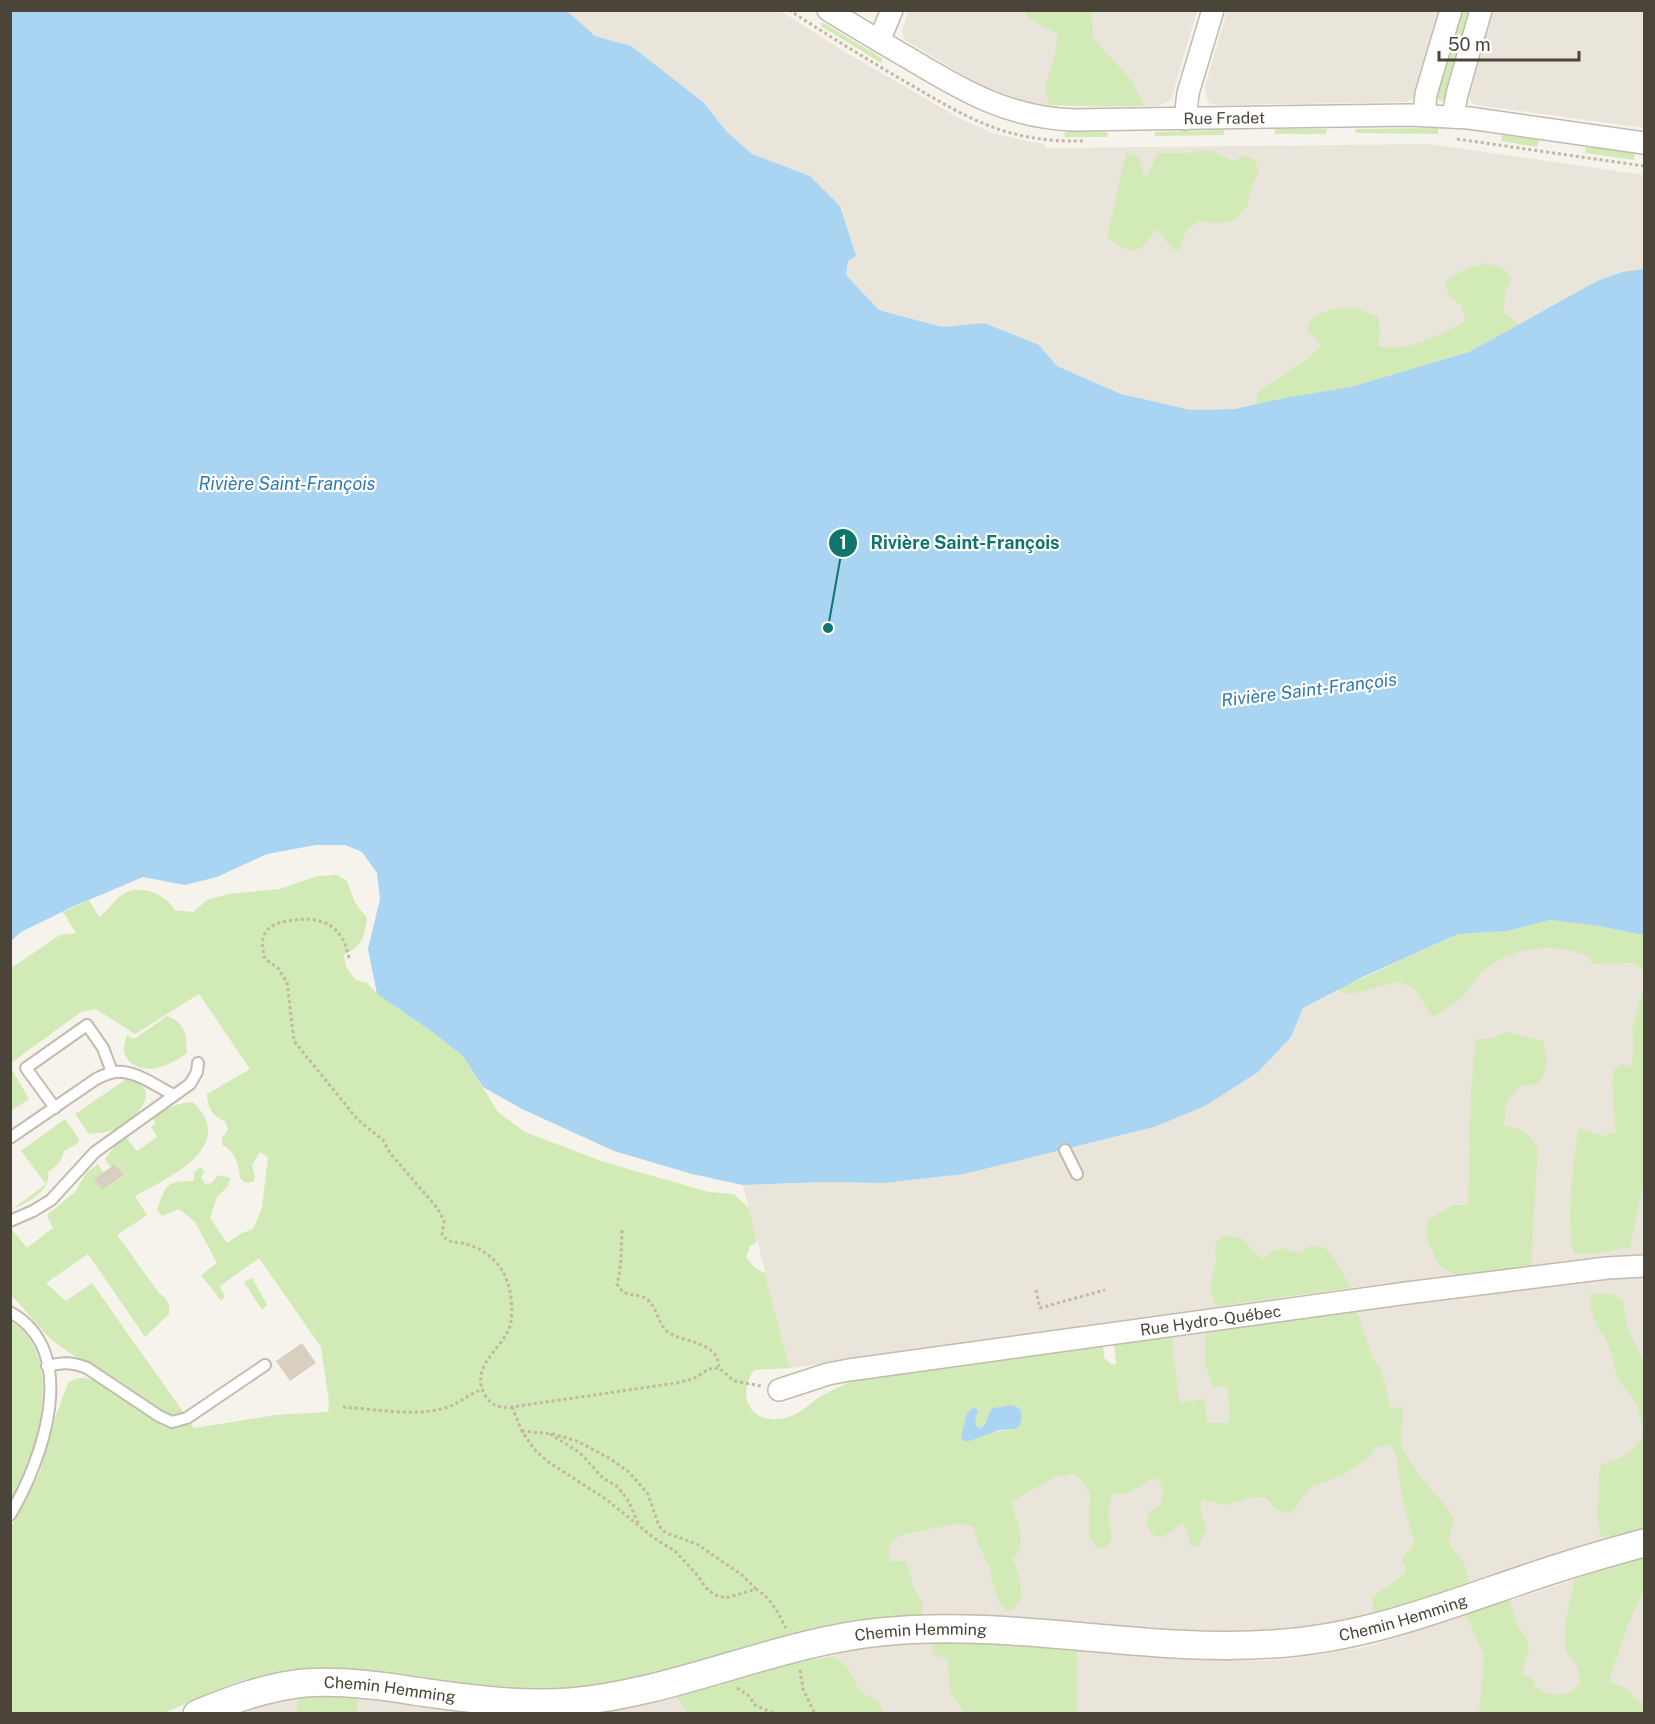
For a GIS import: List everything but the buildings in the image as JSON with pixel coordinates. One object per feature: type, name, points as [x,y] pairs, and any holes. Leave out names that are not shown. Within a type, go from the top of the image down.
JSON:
[{"type":"street","name":"Rue Fradet","points":[[828,10],[961,89],[1019,113],[1074,120],[1453,117],[1644,143]]},
{"type":"street","points":[[879,41],[892,10]]},
{"type":"street","points":[[1185,119],[1188,93],[1213,10]]},
{"type":"street","points":[[1424,116],[1426,94],[1451,10]]},
{"type":"street","points":[[1453,117],[1457,94],[1481,10]]},
{"type":"street","name":"Rue Hydro-Québec","points":[[779,1390],[828,1374],[849,1370],[1407,1293],[1607,1268],[1644,1266]]},
{"type":"street","name":"Chemin Hemming","points":[[197,1713],[256,1692],[305,1683],[371,1685],[508,1702],[568,1702],[646,1690],[797,1648],[866,1634],[943,1628],[1192,1645],[1300,1642],[1363,1632],[1396,1623],[1550,1570],[1644,1543]]},
{"type":"lane","points":[[55,1108],[26,1068],[87,1025],[103,1048],[112,1072]]},
{"type":"lane","points":[[10,1221],[51,1200],[95,1152],[190,1084],[197,1072],[198,1063]]},
{"type":"lane","points":[[10,1138],[96,1079],[112,1072],[135,1075],[174,1095]]},
{"type":"lane","points":[[1065,1149],[1077,1174]]},
{"type":"lane","points":[[10,1312],[28,1324],[37,1337],[51,1380],[46,1430],[24,1492],[10,1515]]},
{"type":"lane","points":[[47,1366],[66,1362],[87,1368],[159,1416],[172,1422],[187,1418],[265,1365]]},
{"type":"path","points":[[1452,139],[1644,166]]},
{"type":"path","points":[[1042,140],[1089,141]]},
{"type":"path","points":[[349,958],[346,944],[337,931],[322,921],[304,918],[278,923],[270,927],[264,935],[262,946],[265,959],[278,968],[287,982],[294,1041],[358,1120],[383,1140],[390,1153],[438,1209],[444,1221],[442,1235],[446,1240],[478,1249],[494,1260],[503,1272],[510,1292],[512,1314],[510,1326],[504,1339],[483,1366],[480,1377],[482,1389],[492,1405],[512,1407],[676,1383],[693,1379],[709,1369],[719,1368]]},
{"type":"path","points":[[622,1230],[619,1257],[622,1268],[617,1284],[621,1291],[644,1298],[651,1304],[662,1326],[670,1333],[703,1345],[714,1353],[719,1368],[734,1381],[779,1390]]},
{"type":"path","points":[[1036,1290],[1040,1308],[1105,1290]]},
{"type":"path","points":[[343,1407],[408,1412],[433,1411],[448,1407],[482,1389]]},
{"type":"path","points":[[512,1407],[522,1431],[534,1449],[547,1461],[607,1500],[675,1551],[706,1588],[715,1595],[726,1598],[756,1589]]},
{"type":"path","points":[[522,1431],[548,1433],[577,1441],[609,1458],[629,1472],[648,1494],[659,1526],[666,1533],[697,1544],[742,1575],[770,1599],[797,1648],[803,1689],[815,1713]]},
{"type":"path","points":[[548,1433],[579,1452],[603,1478],[618,1487],[629,1502],[640,1526]]},
{"type":"path","points":[[730,1686],[741,1689],[755,1705],[775,1713]]},
{"type":"shaded area","points":[[567,11],[781,11],[845,52],[959,118],[992,133],[1046,145],[1046,148],[1429,144],[1644,175],[1644,269],[1597,281],[1469,352],[1285,398],[1235,409],[1191,410],[1121,394],[1057,366],[1039,345],[984,323],[942,327],[879,310],[846,275],[848,261],[810,176],[752,154],[727,132],[703,102],[631,46],[595,36]]},
{"type":"shaded area","points":[[908,11],[1197,11],[1171,100],[1159,106],[1098,107],[1032,103],[1011,98],[978,84],[905,40],[902,31]]},
{"type":"shaded area","points":[[1227,11],[1441,11],[1418,92],[1411,100],[1406,102],[1217,105],[1210,103],[1207,99],[1205,86]]},
{"type":"shaded area","points":[[1490,11],[1644,11],[1644,128],[1476,105],[1471,102],[1468,93]]},
{"type":"shaded area","points":[[1644,935],[1644,1256],[1609,1258],[1351,1288],[792,1368],[788,1362],[743,1185],[824,1182],[884,1183],[964,1174],[1154,1127],[1291,1037],[1303,1008],[1415,953]]},
{"type":"shaded area","points":[[1644,1274],[1644,1530],[1338,1625],[1226,1636],[922,1617],[922,1601],[913,1586],[906,1561],[889,1561],[889,1546],[896,1538],[937,1528],[1011,1502],[1057,1476],[1076,1474],[1133,1491],[1147,1481],[1157,1478],[1162,1491],[1161,1504],[1202,1500],[1226,1505],[1255,1497],[1266,1498],[1271,1507],[1291,1513],[1311,1487],[1343,1475],[1369,1458],[1376,1448],[1381,1368],[1373,1359],[1356,1309]]},
{"type":"shaded area","points":[[1206,1330],[1204,1365],[1207,1374],[1227,1386],[1230,1423],[1207,1423],[1175,1429],[1167,1335]]},
{"type":"shaded area","points":[[1644,1557],[1644,1707],[1608,1714],[1077,1714],[1077,1651],[1170,1658],[1265,1661],[1305,1657],[1371,1646]]},
{"type":"shaded area","points":[[933,1640],[947,1658],[951,1694],[965,1713],[884,1713],[878,1700],[865,1696],[850,1677],[846,1666],[833,1656],[852,1649],[906,1641]]},
{"type":"shaded area","points":[[676,1696],[688,1713],[587,1713],[630,1707]]},
{"type":"shaded area","points":[[299,1697],[295,1713],[227,1714],[278,1699]]},
{"type":"shaded area","points":[[359,1698],[472,1712],[494,1714],[356,1714]]},
{"type":"green space","points":[[1024,11],[1091,11],[1094,39],[1132,81],[1144,106],[1049,105],[1045,87],[1055,55],[1058,34],[1029,19]]},
{"type":"green space","points":[[1460,11],[1473,11],[1446,99],[1441,101],[1436,97]]},
{"type":"green space","points":[[822,22],[883,59],[881,63],[821,26]]},
{"type":"green space","points":[[1438,128],[1438,134],[1356,133],[1355,129]]},
{"type":"green space","points":[[1275,129],[1327,129],[1326,134],[1275,134]]},
{"type":"green space","points":[[1224,130],[1224,135],[1155,136],[1155,132]]},
{"type":"green space","points":[[1065,132],[1107,132],[1108,137],[1064,137]]},
{"type":"green space","points":[[1502,135],[1539,140],[1537,147],[1501,141]]},
{"type":"green space","points":[[1586,147],[1635,153],[1634,160],[1585,153]]},
{"type":"green space","points":[[1207,150],[1234,161],[1244,155],[1254,159],[1259,172],[1252,186],[1247,206],[1235,220],[1218,223],[1198,221],[1187,229],[1179,250],[1172,249],[1157,229],[1141,248],[1129,251],[1107,238],[1126,153],[1138,157],[1146,180],[1158,153],[1188,153]]},
{"type":"green space","points":[[1487,263],[1502,268],[1512,279],[1505,292],[1504,312],[1518,325],[1469,352],[1352,387],[1257,404],[1258,392],[1310,357],[1321,346],[1317,339],[1306,330],[1313,317],[1339,308],[1352,308],[1378,317],[1380,327],[1378,346],[1389,348],[1412,345],[1446,332],[1466,321],[1461,305],[1449,296],[1445,281],[1468,268]]},
{"type":"green space","points":[[337,875],[347,881],[355,903],[367,918],[365,931],[359,944],[344,955],[346,967],[356,980],[367,983],[377,994],[463,1056],[498,1112],[525,1132],[604,1162],[709,1192],[734,1194],[749,1208],[757,1242],[750,1246],[746,1257],[755,1268],[765,1273],[788,1362],[792,1368],[754,1370],[746,1390],[747,1399],[750,1407],[764,1418],[790,1417],[821,1396],[855,1380],[1103,1345],[1104,1358],[1112,1365],[1116,1364],[1114,1343],[1167,1335],[1172,1337],[1179,1403],[1205,1399],[1207,1423],[1230,1423],[1227,1386],[1213,1387],[1204,1364],[1206,1330],[1356,1309],[1373,1359],[1381,1368],[1391,1408],[1403,1407],[1401,1440],[1403,1449],[1415,1469],[1454,1519],[1448,1543],[1463,1561],[1469,1581],[1465,1588],[1374,1617],[1372,1597],[1407,1571],[1401,1559],[1415,1544],[1402,1499],[1397,1457],[1390,1444],[1376,1448],[1369,1458],[1343,1475],[1311,1487],[1291,1513],[1276,1510],[1266,1498],[1255,1497],[1226,1505],[1202,1500],[1200,1511],[1207,1529],[1198,1546],[1192,1547],[1183,1523],[1162,1537],[1153,1535],[1146,1524],[1149,1512],[1161,1504],[1162,1491],[1157,1478],[1125,1494],[1112,1494],[1108,1515],[1112,1539],[1107,1547],[1097,1549],[1089,1536],[1090,1495],[1085,1484],[1076,1474],[1057,1476],[1011,1502],[1021,1539],[1017,1553],[1012,1559],[1019,1577],[1021,1597],[1016,1606],[1008,1612],[1001,1605],[996,1594],[990,1568],[979,1546],[974,1527],[959,1523],[905,1535],[896,1538],[889,1546],[889,1561],[906,1561],[913,1586],[922,1601],[922,1617],[622,1683],[574,1689],[526,1690],[290,1672],[266,1675],[232,1684],[164,1713],[11,1713],[11,1528],[40,1472],[55,1418],[68,1383],[82,1378],[96,1381],[158,1420],[174,1425],[190,1423],[194,1428],[276,1415],[328,1412],[329,1402],[321,1347],[259,1258],[220,1286],[225,1297],[221,1301],[201,1275],[217,1263],[195,1222],[179,1209],[162,1216],[157,1210],[169,1185],[194,1181],[194,1173],[200,1167],[205,1171],[201,1177],[205,1184],[211,1183],[218,1175],[230,1178],[228,1186],[217,1197],[210,1218],[227,1243],[253,1229],[262,1208],[268,1157],[260,1152],[252,1165],[255,1177],[253,1182],[246,1183],[240,1178],[233,1154],[222,1145],[222,1137],[228,1130],[225,1121],[212,1111],[207,1099],[207,1094],[250,1069],[199,994],[135,1034],[96,1009],[81,1012],[11,1063],[11,968],[60,935],[76,933],[63,912],[89,900],[99,917],[119,897],[133,890],[141,890],[164,898],[175,910],[193,912],[207,900],[229,894],[280,889],[317,876]],"holes":[[[1003,1406],[1015,1429],[995,1432],[964,1441],[975,1408],[977,1427],[981,1428],[986,1423],[989,1412]]]},
{"type":"green space","points":[[1550,920],[1644,935],[1644,977],[1643,970],[1633,963],[1592,964],[1588,956],[1548,948],[1520,952],[1494,963],[1480,974],[1459,1000],[1432,1016],[1416,991],[1406,984],[1395,982],[1351,994],[1337,990],[1458,934],[1507,931]]},
{"type":"green space","points":[[1644,987],[1644,1180],[1630,1247],[1595,1254],[1574,1254],[1571,1243],[1570,1211],[1578,1128],[1603,1136],[1616,1132],[1612,1083],[1614,1070],[1622,1063],[1631,1068],[1634,1050],[1632,1026]]},
{"type":"green space","points":[[167,1016],[178,1022],[184,1030],[187,1053],[169,1064],[154,1068],[140,1068],[132,1064],[124,1052],[127,1035],[134,1039]]},
{"type":"green space","points":[[1506,1032],[1543,1041],[1545,1053],[1546,1063],[1542,1078],[1539,1083],[1519,1087],[1506,1104],[1504,1125],[1524,1131],[1538,1146],[1531,1267],[1459,1276],[1439,1266],[1426,1237],[1427,1221],[1453,1205],[1468,1205],[1475,1041],[1490,1039]]},
{"type":"green space","points":[[10,1066],[29,1099],[11,1111],[10,1111]]},
{"type":"green space","points":[[125,1080],[136,1082],[144,1089],[145,1102],[141,1108],[136,1115],[118,1128],[89,1134],[75,1114]]},
{"type":"green space","points":[[193,1102],[205,1118],[208,1133],[204,1147],[180,1170],[135,1196],[147,1215],[117,1235],[159,1293],[166,1299],[169,1304],[169,1314],[145,1337],[88,1254],[46,1283],[66,1301],[92,1283],[184,1413],[173,1415],[155,1407],[124,1384],[57,1344],[11,1296],[10,1231],[12,1230],[27,1248],[53,1228],[47,1215],[75,1192],[86,1173],[98,1164],[103,1172],[95,1179],[102,1190],[124,1176],[116,1164],[111,1167],[105,1159],[118,1142],[125,1136],[137,1151],[157,1137],[151,1127],[156,1123],[152,1118],[171,1107]]},
{"type":"green space","points":[[65,1119],[79,1139],[78,1143],[64,1151],[62,1158],[48,1172],[46,1185],[37,1196],[11,1210],[46,1184],[21,1151]]},
{"type":"green space","points":[[1222,1235],[1242,1238],[1263,1259],[1271,1251],[1284,1248],[1299,1253],[1310,1246],[1324,1247],[1336,1261],[1351,1288],[1216,1306],[1209,1289],[1216,1262],[1215,1245]]},
{"type":"green space","points":[[252,1278],[267,1305],[262,1310],[244,1282]]},
{"type":"green space","points":[[1591,1294],[1613,1294],[1623,1301],[1627,1327],[1644,1363],[1644,1434],[1637,1404],[1617,1378],[1606,1339],[1598,1329],[1590,1306]]},
{"type":"green space","points":[[11,1321],[29,1338],[39,1359],[43,1383],[42,1409],[37,1436],[11,1506]]},
{"type":"green space","points":[[1644,1434],[1644,1530],[1622,1537],[1606,1537],[1601,1535],[1598,1522],[1599,1476],[1602,1464],[1627,1454]]},
{"type":"green space","points":[[1643,1557],[1644,1588],[1609,1681],[1627,1689],[1637,1701],[1644,1703],[1644,1713],[1479,1713],[1484,1656],[1466,1615],[1509,1600],[1518,1627],[1525,1636],[1529,1649],[1522,1676],[1533,1678],[1534,1686],[1546,1693],[1564,1694],[1580,1684],[1576,1666],[1565,1650],[1565,1626],[1575,1579]]},
{"type":"green space","points":[[933,1640],[1077,1651],[1077,1713],[965,1713],[951,1694],[947,1659],[932,1654]]},
{"type":"green space","points":[[833,1656],[845,1665],[860,1690],[878,1700],[884,1713],[688,1713],[676,1696],[794,1663]]},
{"type":"green space","points":[[299,1697],[359,1698],[356,1713],[295,1714]]},
{"type":"water","name":"Rivière Saint-François","points":[[11,11],[567,11],[595,36],[631,46],[703,102],[727,132],[752,154],[810,176],[840,206],[856,256],[848,261],[846,275],[879,310],[942,327],[984,323],[1039,345],[1057,366],[1121,394],[1191,410],[1235,409],[1351,387],[1469,352],[1597,281],[1622,272],[1644,269],[1644,935],[1550,920],[1507,931],[1458,934],[1365,976],[1303,1008],[1291,1037],[1258,1072],[1205,1106],[1154,1127],[964,1174],[884,1183],[824,1182],[743,1185],[692,1174],[614,1151],[522,1109],[483,1087],[463,1056],[377,994],[368,949],[380,899],[377,873],[362,852],[345,845],[316,845],[267,854],[217,877],[185,885],[143,877],[72,907],[21,932],[11,941]]},
{"type":"water","points":[[1012,1405],[1019,1408],[1022,1415],[1020,1425],[1015,1429],[1000,1430],[969,1441],[964,1441],[961,1437],[967,1413],[973,1408],[978,1411],[975,1421],[977,1427],[981,1428],[986,1423],[989,1412],[994,1408]]},
{"type":"place","name":"Rivière Saint-François","points":[[828,628]]}]
